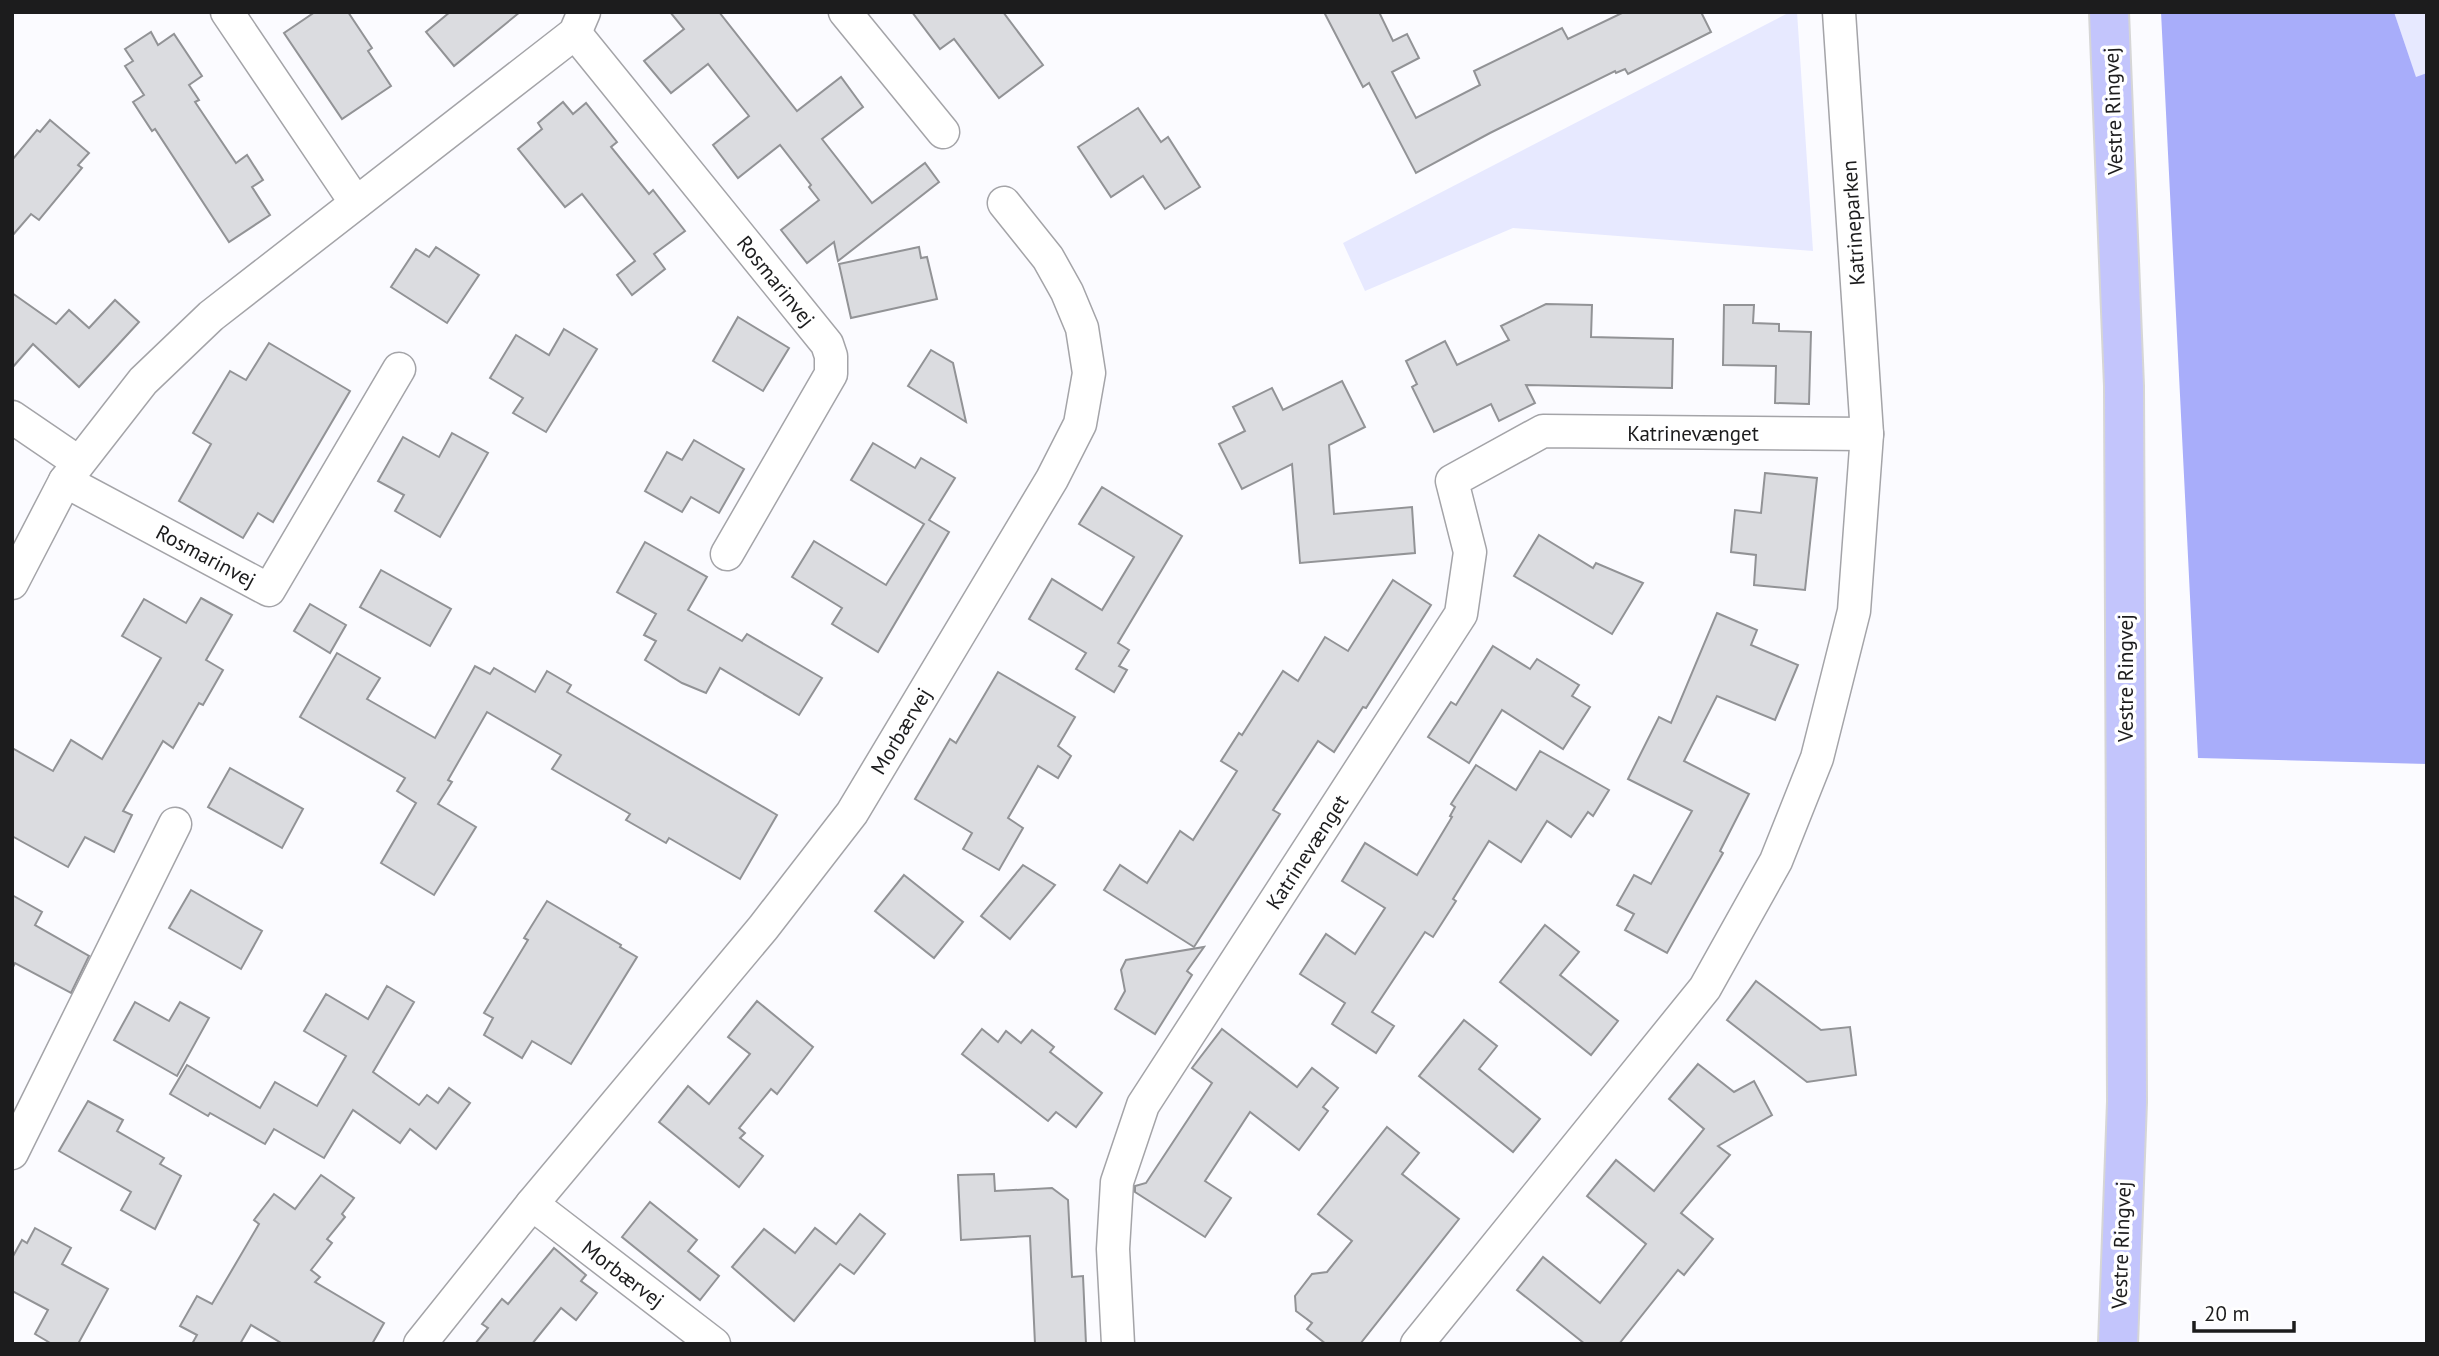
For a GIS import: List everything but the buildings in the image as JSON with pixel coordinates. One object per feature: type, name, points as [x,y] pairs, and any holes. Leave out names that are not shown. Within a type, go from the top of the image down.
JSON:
[{"type":"main road","name":"Vestre Ringvej","points":[[2109,12],[2124,386],[2127,1102],[2118,1344]]},
{"type":"street","points":[[227,12],[356,203]]},
{"type":"street","points":[[845,12],[943,132]]},
{"type":"street","name":"Katrineparken","points":[[1839,12],[1867,434]]},
{"type":"street","name":"Rosmarinvej","points":[[12,583],[71,471],[144,381],[211,316],[580,23],[827,344],[831,356],[831,374],[727,554]]},
{"type":"street","name":"Morbærvej","points":[[421,1344],[532,1204],[763,928],[852,813],[1052,479],[1080,424],[1089,373],[1082,328],[1067,292],[1048,258],[1004,203]]},
{"type":"street","name":"Rosmarinvej","points":[[12,417],[71,471],[269,590],[399,369]]},
{"type":"street","name":"Katrinevænget","points":[[1118,1344],[1113,1249],[1116,1182],[1143,1105],[1461,614],[1470,552],[1452,481],[1543,431],[1867,434]]},
{"type":"street","points":[[1418,1344],[1705,988],[1776,861],[1817,758],[1854,611],[1867,434]]},
{"type":"street","points":[[15,1141],[175,824]]},
{"type":"street","name":"Morbærvej","points":[[532,1204],[714,1344]]},
{"type":"shaded area","points":[[1790,12],[1797,12],[1813,251],[1513,228],[1365,291],[1343,243]]},
{"type":"shaded area","points":[[2161,12],[2394,12],[2416,77],[2427,73],[2427,764],[2198,758]]},
{"type":"shaded area","points":[[2394,12],[2427,12],[2427,73],[2416,78]]}]
